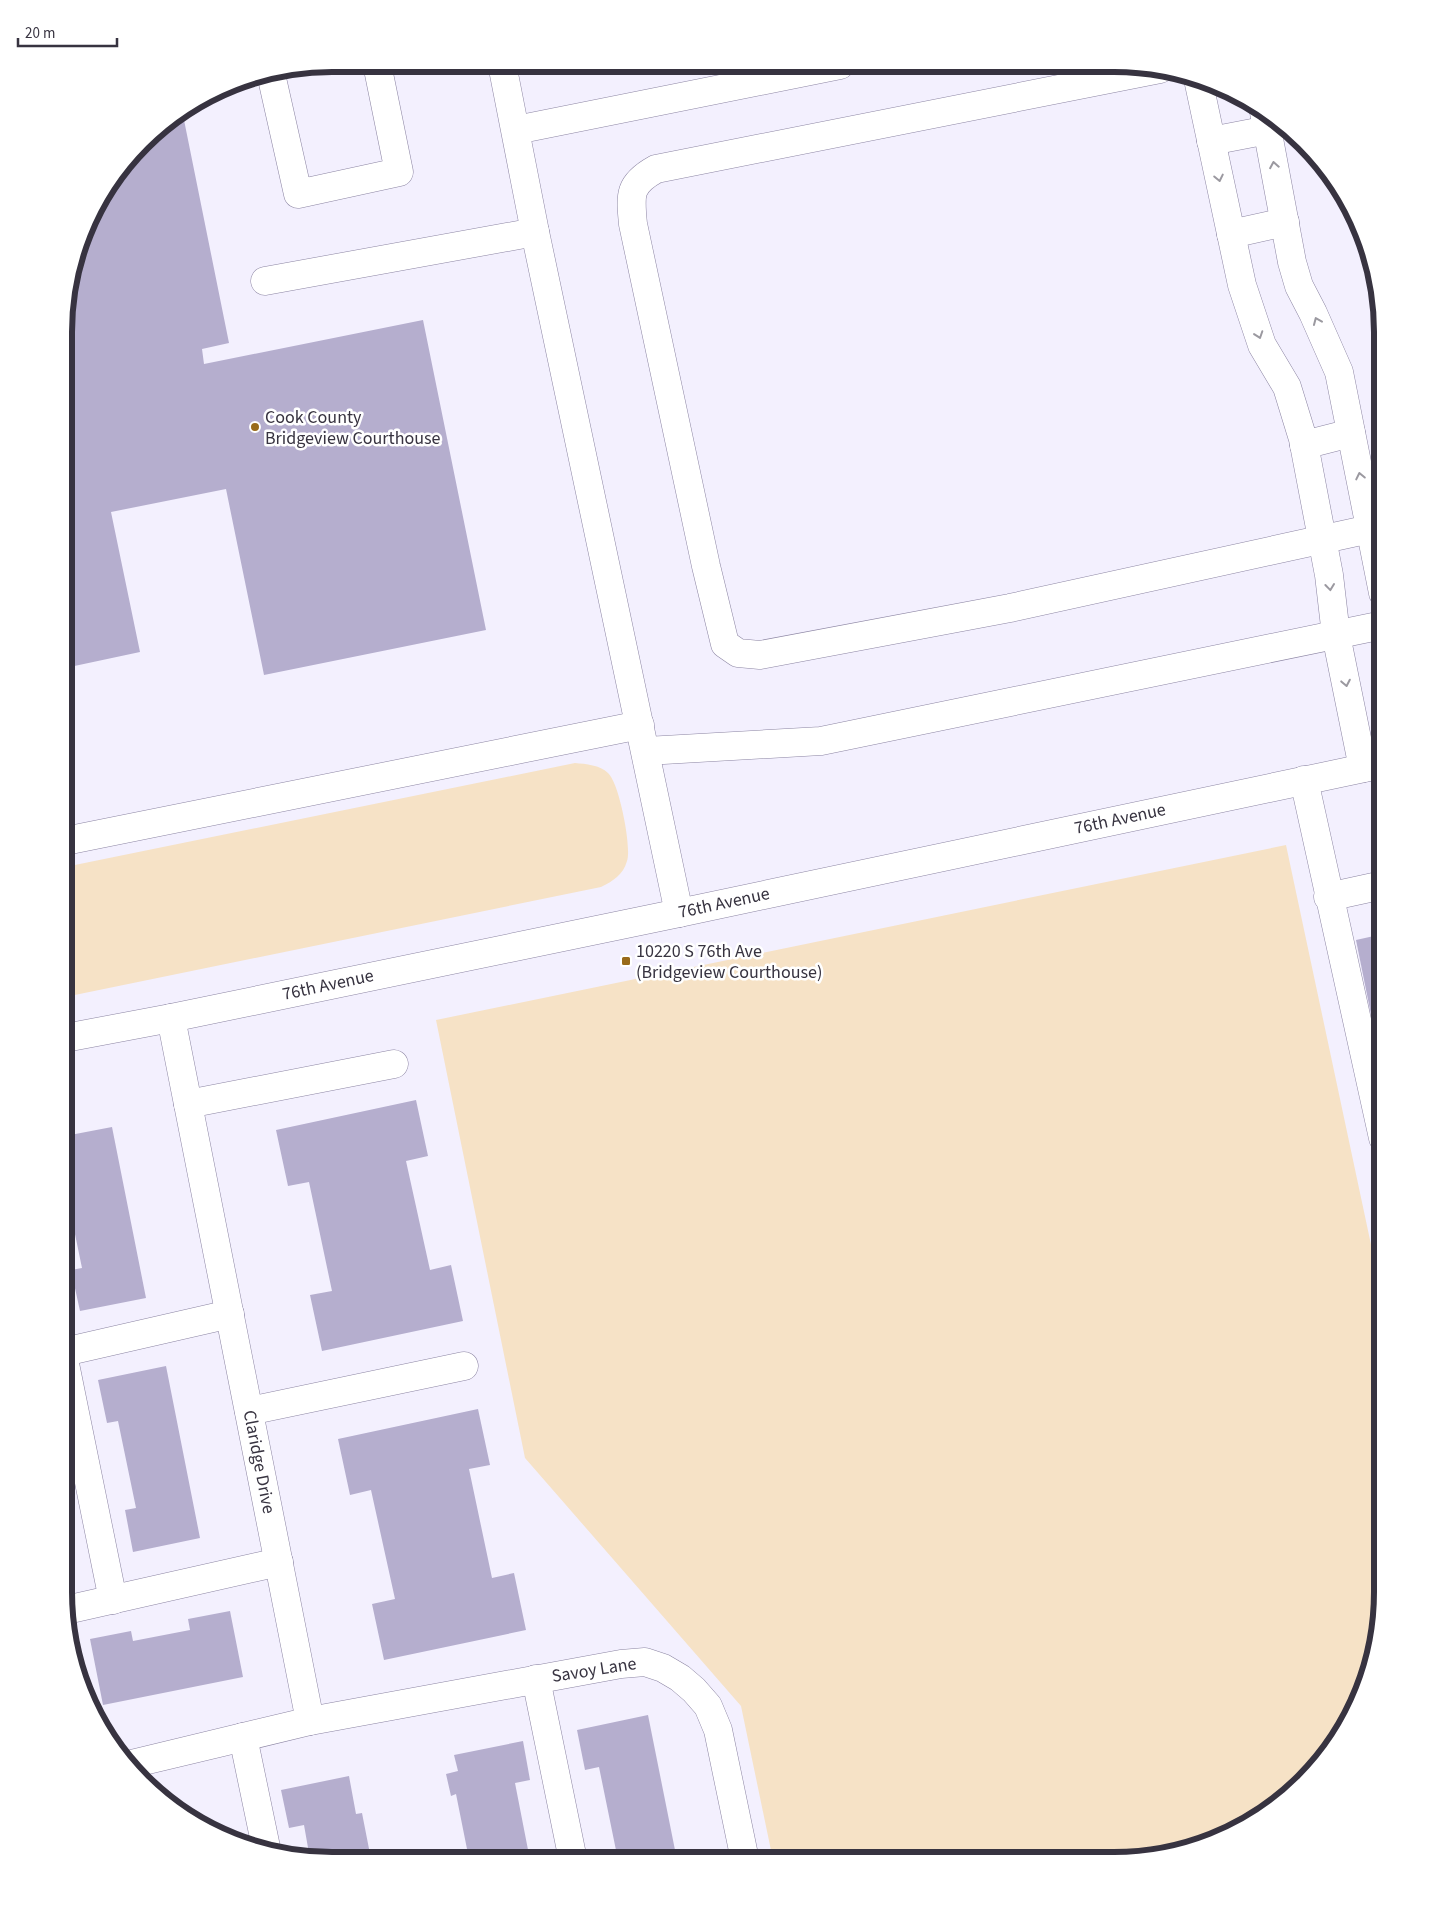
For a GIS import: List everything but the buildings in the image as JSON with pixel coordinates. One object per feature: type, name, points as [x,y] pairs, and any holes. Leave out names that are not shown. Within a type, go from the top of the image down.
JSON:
[{"type":"street","points":[[272,80],[298,194],[399,172],[379,72]]},
{"type":"street","points":[[504,72],[535,232],[679,913]]},
{"type":"street","points":[[516,130],[805,72]]},
{"type":"street","points":[[1137,74],[656,169],[640,178],[630,199],[632,224],[706,566],[725,644],[738,653],[760,655],[1010,608],[1370,528]]},
{"type":"street","points":[[1200,87],[1242,285],[1262,344],[1287,387],[1304,445],[1322,540],[1336,635],[1373,766]]},
{"type":"street","points":[[1211,141],[1266,121],[1292,262],[1299,286],[1339,372],[1374,548]]},
{"type":"street","points":[[1231,234],[1285,222]]},
{"type":"street","points":[[265,281],[535,232]]},
{"type":"street","points":[[1304,445],[1351,433]]},
{"type":"street","points":[[646,751],[821,741],[1374,626]]},
{"type":"street","points":[[72,840],[640,725]]},
{"type":"street","name":"76th Avenue","points":[[72,1037],[679,913],[1373,766]]},
{"type":"street","points":[[1304,780],[1328,897],[1374,1099]]},
{"type":"street","points":[[1328,897],[1374,887]]},
{"type":"street","name":"Claridge Drive","points":[[171,1018],[310,1722]]},
{"type":"street","points":[[188,1104],[394,1064]]},
{"type":"street","points":[[72,1350],[230,1314]]},
{"type":"street","points":[[249,1411],[464,1366]]},
{"type":"street","points":[[72,1398],[113,1600]]},
{"type":"street","points":[[73,1609],[279,1562]]},
{"type":"street","name":"Savoy Lane","points":[[310,1722],[536,1679],[621,1664],[645,1662],[663,1668],[680,1678],[708,1706],[718,1730],[743,1852]]},
{"type":"street","points":[[536,1679],[571,1852]]},
{"type":"street","points":[[135,1762],[310,1722]]},
{"type":"street","points":[[243,1737],[265,1844]]},
{"type":"shaded area","points":[[575,763],[588,764],[605,770],[612,779],[624,816],[628,843],[627,861],[623,870],[617,877],[601,887],[72,996],[72,866]]},
{"type":"shaded area","points":[[1286,845],[1374,1259],[1374,1609],[1366,1659],[1361,1676],[1340,1722],[1321,1751],[1286,1788],[1259,1809],[1214,1833],[1181,1844],[1165,1847],[1131,1852],[771,1852],[741,1706],[525,1458],[436,1020]]},
{"type":"place","name":"Cook County Bridgeview Courthouse","points":[[255,427]]},
{"type":"place","name":"10220 S 76th Ave (Bridgeview Courthouse)","points":[[626,961]]}]
